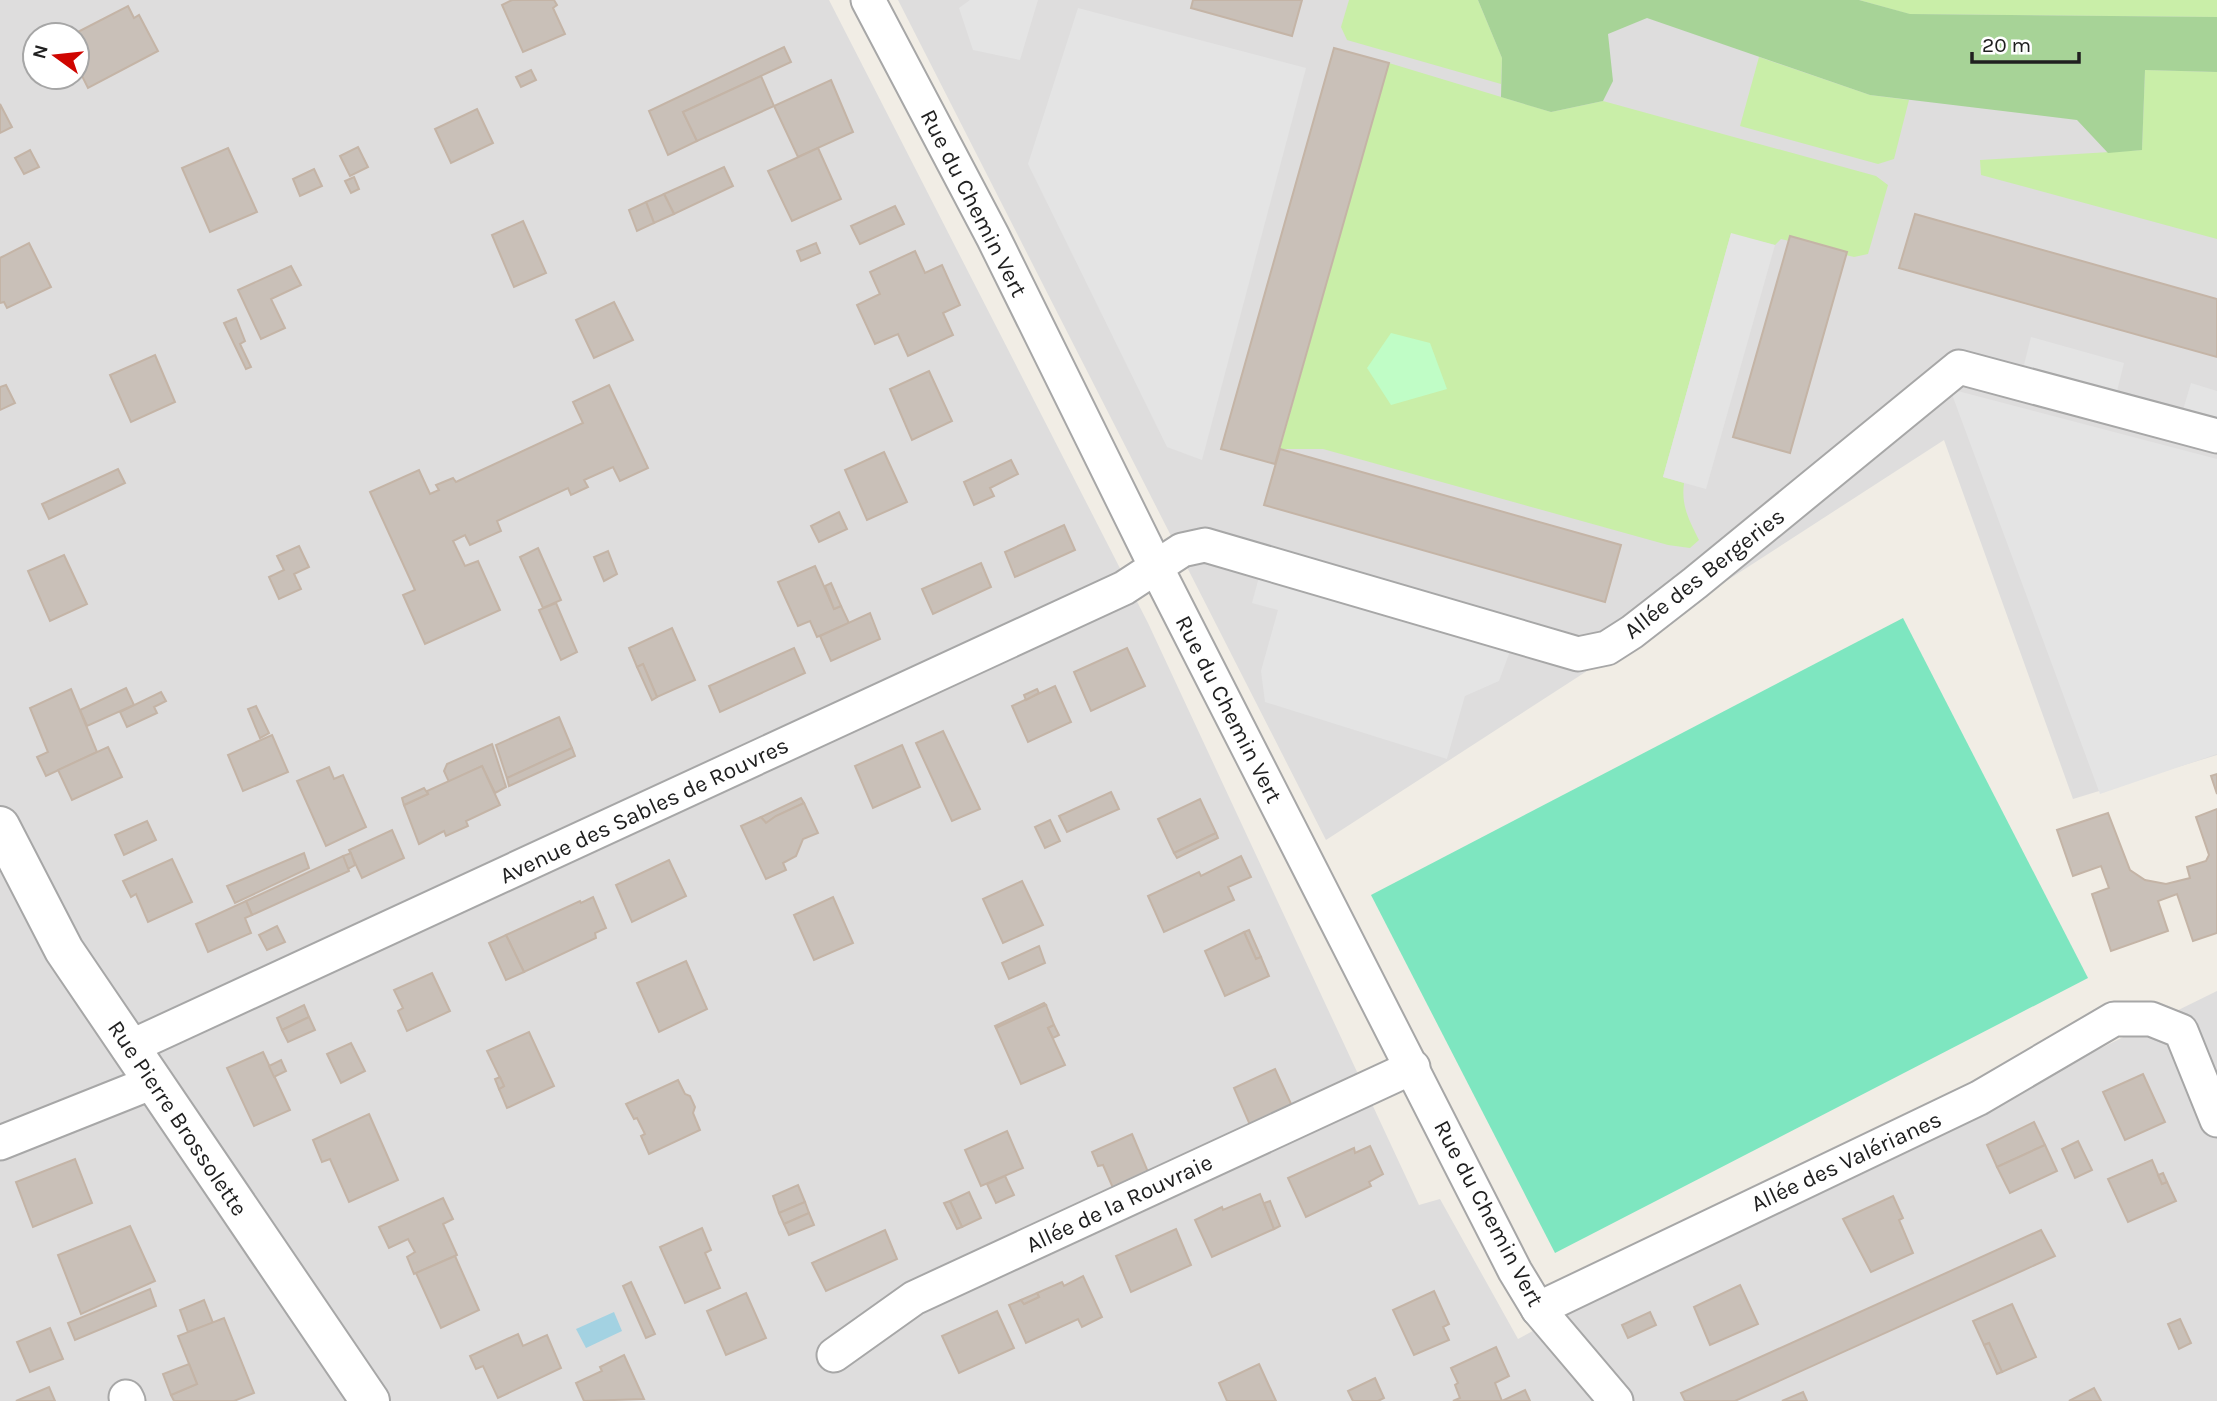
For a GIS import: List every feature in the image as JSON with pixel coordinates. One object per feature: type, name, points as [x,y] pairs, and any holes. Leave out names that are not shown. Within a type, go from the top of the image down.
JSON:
[{"type":"street","name":"Rue du Chemin Vert","points":[[868,0],[993,237],[1156,567],[1494,1230],[1538,1309],[1616,1401]]},
{"type":"street","name":"Allée des Bergeries","points":[[1156,567],[1182,550],[1205,545],[1578,654],[1607,648],[1632,632],[1959,367],[2217,436]]},
{"type":"street","name":"Avenue des Sables de Rouvres","points":[[128,1048],[1124,588],[1156,567]]},
{"type":"street","name":"Rue Pierre Brossolette","points":[[0,827],[64,950],[370,1401]]},
{"type":"street","name":"Allée des Valérianes","points":[[1538,1309],[1979,1098],[2114,1019],[2151,1019],[2181,1031],[2217,1120]]},
{"type":"street","name":"Allée de la Rouvraie","points":[[834,1355],[914,1298],[1413,1067]]},
{"type":"street","points":[[0,1143],[153,1082]]},
{"type":"shaded area","points":[[0,0],[829,0],[1148,623],[1419,1205],[1440,1199],[1518,1339],[1595,1297],[2217,991],[2217,1401],[0,1401]]},
{"type":"shaded area","points":[[898,0],[2217,0],[2217,755],[2073,799],[1944,440],[1326,840]]},
{"type":"shaded area","points":[[970,0],[1038,0],[1020,60],[973,50],[959,8]]},
{"type":"shaded area","points":[[1078,8],[1306,68],[1202,460],[1167,447],[1028,164]]},
{"type":"shaded area","points":[[1731,233],[1775,245],[1706,489],[1663,477]]},
{"type":"shaded area","points":[[2031,337],[2124,363],[2117,391],[2024,365]]},
{"type":"shaded area","points":[[2191,383],[2217,391],[2217,420],[2183,410]]},
{"type":"shaded area","points":[[1950,389],[2217,459],[2217,754],[2100,794]]},
{"type":"shaded area","points":[[1259,577],[1510,651],[1499,681],[1465,696],[1447,759],[1265,702],[1261,671],[1278,610],[1252,603]]},
{"type":"green space","points":[[1349,0],[1478,0],[1502,58],[1501,84],[1347,40],[1341,27]]},
{"type":"green space","points":[[1478,0],[1859,0],[1910,14],[2217,17],[2217,72],[2145,70],[2142,150],[2108,153],[2077,120],[1870,95],[1647,18],[1608,34],[1613,81],[1603,101],[1551,112],[1501,97],[1502,58]]},
{"type":"green space","points":[[1859,0],[2217,0],[2217,17],[1909,14]]},
{"type":"green space","points":[[1759,57],[1870,95],[1909,100],[1894,159],[1878,164],[1740,126]]},
{"type":"green space","points":[[1389,63],[1551,112],[1603,101],[1876,176],[1888,185],[1868,254],[1854,257],[1781,239],[1775,245],[1731,234],[1663,477],[1684,483],[1685,506],[1699,540],[1690,548],[1668,545],[1323,449],[1280,449]]},
{"type":"green space","points":[[2145,70],[2217,72],[2217,239],[1981,175],[1980,160],[2142,150]]},
{"type":"green space","points":[[1391,333],[1430,343],[1447,389],[1391,405],[1367,368]]},
{"type":"green space","points":[[1903,618],[2088,978],[1555,1253],[1371,895]]},
{"type":"water","points":[[614,1312],[622,1331],[586,1348],[576,1329]]},
{"type":"building","points":[[512,0],[554,0],[557,5],[553,8],[565,34],[523,52],[502,5]]},
{"type":"building","points":[[1193,0],[1302,0],[1292,36],[1191,8]]},
{"type":"building","points":[[128,6],[134,18],[139,15],[158,51],[91,86],[91,25]]},
{"type":"building","points":[[784,47],[791,62],[683,112],[697,141],[668,155],[649,111]]},
{"type":"building","points":[[1334,48],[1389,63],[1275,464],[1221,449]]},
{"type":"building","points":[[531,70],[536,80],[521,87],[516,77]]},
{"type":"building","points":[[761,76],[774,106],[697,141],[683,112]]},
{"type":"building","points":[[831,80],[853,132],[798,157],[774,106]]},
{"type":"building","points":[[0,104],[12,127],[0,133]]},
{"type":"building","points":[[477,109],[493,143],[451,163],[435,129]]},
{"type":"building","points":[[358,147],[368,167],[350,176],[340,156]]},
{"type":"building","points":[[228,148],[257,212],[210,232],[182,168]]},
{"type":"building","points":[[818,148],[841,199],[792,221],[768,171]]},
{"type":"building","points":[[30,150],[39,167],[24,174],[15,158]]},
{"type":"building","points":[[724,167],[733,186],[674,214],[664,194]]},
{"type":"building","points":[[314,169],[322,186],[300,196],[293,179]]},
{"type":"building","points":[[354,177],[359,189],[351,193],[345,181]]},
{"type":"building","points":[[664,194],[674,214],[654,223],[646,202]]},
{"type":"building","points":[[646,202],[654,223],[637,231],[629,210]]},
{"type":"building","points":[[895,206],[904,224],[860,244],[851,226]]},
{"type":"building","points":[[1915,214],[2217,299],[2217,357],[1899,268]]},
{"type":"building","points":[[523,221],[546,273],[514,287],[492,235]]},
{"type":"building","points":[[1790,236],[1847,252],[1790,453],[1733,437]]},
{"type":"building","points":[[29,243],[51,287],[7,308],[4,302],[0,303],[0,258]]},
{"type":"building","points":[[816,243],[820,253],[801,261],[797,251]]},
{"type":"building","points":[[915,251],[925,273],[942,265],[960,305],[943,313],[953,335],[908,356],[898,334],[875,344],[857,305],[880,294],[870,272]]},
{"type":"building","points":[[291,266],[301,285],[271,299],[285,328],[261,339],[238,290]]},
{"type":"building","points":[[614,302],[633,340],[594,358],[576,320]]},
{"type":"building","points":[[236,318],[245,341],[240,344],[251,367],[246,369],[224,323]]},
{"type":"building","points":[[155,355],[175,402],[131,422],[110,375]]},
{"type":"building","points":[[929,371],[952,421],[912,440],[890,389]]},
{"type":"building","points":[[6,385],[15,403],[0,410],[0,387]]},
{"type":"building","points":[[609,385],[648,468],[620,481],[613,467],[584,480],[588,487],[571,495],[568,488],[497,521],[501,531],[470,545],[465,535],[453,541],[465,566],[478,561],[500,610],[425,644],[403,595],[415,590],[370,492],[419,470],[430,494],[439,490],[436,485],[453,478],[456,482],[583,423],[573,402]]},
{"type":"building","points":[[1280,449],[1621,545],[1605,602],[1264,505]]},
{"type":"building","points":[[884,452],[907,502],[867,520],[845,470]]},
{"type":"building","points":[[1011,460],[1018,474],[990,488],[994,496],[974,505],[964,482]]},
{"type":"building","points":[[118,469],[125,483],[49,519],[42,504]]},
{"type":"building","points":[[839,512],[847,529],[819,542],[811,526]]},
{"type":"building","points":[[1064,525],[1075,550],[1015,577],[1005,552]]},
{"type":"building","points":[[299,546],[309,567],[294,574],[301,589],[279,599],[269,577],[284,570],[277,556]]},
{"type":"building","points":[[538,548],[561,600],[543,608],[520,557]]},
{"type":"building","points":[[608,551],[617,574],[604,581],[594,557]]},
{"type":"building","points":[[64,555],[87,604],[50,621],[28,571]]},
{"type":"building","points":[[981,563],[991,587],[933,614],[922,589]]},
{"type":"building","points":[[815,566],[834,609],[841,606],[849,623],[817,637],[810,621],[798,626],[778,582]]},
{"type":"building","points":[[831,583],[841,606],[834,609],[825,586]]},
{"type":"building","points":[[556,603],[577,652],[561,660],[539,610]]},
{"type":"building","points":[[870,613],[880,639],[831,661],[820,636]]},
{"type":"building","points":[[672,628],[695,680],[657,697],[643,664],[637,667],[629,648]]},
{"type":"building","points":[[794,648],[805,673],[720,712],[709,686]]},
{"type":"building","points":[[1127,648],[1145,686],[1091,711],[1074,672]]},
{"type":"building","points":[[643,664],[657,697],[652,700],[637,667]]},
{"type":"building","points":[[1055,686],[1071,722],[1028,742],[1012,706]]},
{"type":"building","points":[[126,688],[134,705],[87,726],[80,710]]},
{"type":"building","points":[[71,689],[97,752],[46,776],[37,757],[48,752],[30,708]]},
{"type":"building","points":[[1037,689],[1039,693],[1026,700],[1024,695]]},
{"type":"building","points":[[161,692],[166,701],[154,707],[157,713],[127,727],[120,712]]},
{"type":"building","points":[[256,706],[269,733],[260,738],[248,709]]},
{"type":"building","points":[[559,717],[572,748],[507,778],[496,745]]},
{"type":"building","points":[[943,731],[980,809],[952,821],[916,743]]},
{"type":"building","points":[[272,735],[288,772],[243,791],[228,755]]},
{"type":"building","points":[[492,744],[506,787],[495,793],[482,766],[449,782],[444,771],[447,764]]},
{"type":"building","points":[[902,745],[920,787],[873,808],[855,766]]},
{"type":"building","points":[[108,747],[122,777],[72,800],[58,770]]},
{"type":"building","points":[[572,748],[575,756],[509,786],[507,778]]},
{"type":"building","points":[[482,766],[500,805],[466,821],[468,826],[446,836],[444,831],[419,844],[404,805],[428,794],[427,791]]},
{"type":"building","points":[[329,767],[334,779],[343,775],[366,827],[326,846],[297,781]]},
{"type":"building","points":[[2217,774],[2217,794],[2211,776]]},
{"type":"building","points":[[424,788],[428,794],[404,805],[402,798]]},
{"type":"building","points":[[1111,792],[1119,809],[1067,832],[1059,816]]},
{"type":"building","points":[[801,798],[804,803],[766,823],[761,817]]},
{"type":"building","points":[[1200,799],[1216,833],[1174,853],[1158,819]]},
{"type":"building","points":[[804,803],[818,833],[803,839],[796,856],[783,863],[786,870],[766,879],[741,826],[761,817],[766,823]]},
{"type":"building","points":[[2217,809],[2217,933],[2193,941],[2177,894],[2158,901],[2168,931],[2111,951],[2092,894],[2109,888],[2101,866],[2073,876],[2057,830],[2108,813],[2130,870],[2145,880],[2166,884],[2190,878],[2187,867],[2206,861],[2209,855],[2196,817]]},
{"type":"building","points":[[1050,820],[1060,841],[1045,848],[1035,827]]},
{"type":"building","points":[[147,821],[156,840],[124,855],[115,835]]},
{"type":"building","points":[[392,830],[404,858],[362,878],[349,850]]},
{"type":"building","points":[[1216,833],[1218,838],[1177,858],[1174,853]]},
{"type":"building","points":[[304,853],[309,868],[235,903],[227,886]]},
{"type":"building","points":[[351,853],[355,865],[348,869],[343,856]]},
{"type":"building","points":[[343,856],[349,871],[252,915],[246,901]]},
{"type":"building","points":[[1241,856],[1251,877],[1228,887],[1234,900],[1164,932],[1148,896],[1199,872],[1201,876]]},
{"type":"building","points":[[172,859],[192,902],[148,922],[136,894],[131,897],[123,881]]},
{"type":"building","points":[[669,860],[686,896],[632,922],[616,885]]},
{"type":"building","points":[[1022,881],[1043,925],[1003,943],[983,899]]},
{"type":"building","points":[[593,897],[606,928],[595,933],[596,938],[524,972],[506,935]]},
{"type":"building","points":[[833,897],[853,943],[814,960],[794,915]]},
{"type":"building","points":[[246,901],[252,915],[245,918],[251,933],[208,952],[196,924]]},
{"type":"building","points":[[277,926],[285,942],[267,950],[259,935]]},
{"type":"building","points":[[1249,930],[1261,957],[1256,959],[1244,932]]},
{"type":"building","points":[[1244,932],[1256,959],[1261,957],[1269,976],[1225,996],[1205,951]]},
{"type":"building","points":[[506,935],[524,972],[506,980],[489,943]]},
{"type":"building","points":[[1039,946],[1045,963],[1009,979],[1002,963]]},
{"type":"building","points":[[686,961],[707,1009],[659,1032],[637,983]]},
{"type":"building","points":[[432,973],[450,1011],[407,1031],[398,1011],[403,1008],[394,990]]},
{"type":"building","points":[[1044,1003],[1046,1005],[996,1028],[995,1026]]},
{"type":"building","points":[[304,1005],[309,1017],[282,1030],[277,1018]]},
{"type":"building","points":[[1046,1005],[1054,1025],[1048,1028],[1065,1065],[1021,1084],[996,1028]]},
{"type":"building","points":[[309,1017],[315,1030],[288,1042],[282,1030]]},
{"type":"building","points":[[1054,1025],[1059,1035],[1053,1038],[1048,1028]]},
{"type":"building","points":[[529,1032],[554,1086],[507,1108],[499,1089],[504,1086],[487,1051]]},
{"type":"building","points":[[351,1043],[365,1071],[341,1083],[327,1054]]},
{"type":"building","points":[[263,1052],[290,1110],[254,1126],[227,1068]]},
{"type":"building","points":[[281,1060],[286,1071],[274,1077],[269,1066]]},
{"type":"building","points":[[1275,1069],[1292,1106],[1250,1125],[1234,1088]]},
{"type":"building","points":[[2143,1074],[2165,1122],[2125,1140],[2103,1092]]},
{"type":"building","points":[[500,1077],[504,1086],[499,1089],[495,1079]]},
{"type":"building","points":[[678,1080],[695,1107],[693,1113],[700,1130],[649,1154],[641,1136],[645,1134],[626,1104]]},
{"type":"building","points":[[369,1114],[398,1180],[349,1202],[330,1159],[322,1162],[313,1140]]},
{"type":"building","points":[[2034,1122],[2045,1145],[1997,1167],[1987,1145]]},
{"type":"building","points":[[1007,1131],[1023,1168],[981,1186],[965,1150]]},
{"type":"building","points":[[1132,1134],[1148,1172],[1113,1188],[1103,1165],[1098,1166],[1092,1152]]},
{"type":"building","points":[[2078,1141],[2092,1170],[2075,1178],[2062,1149]]},
{"type":"building","points":[[2045,1145],[2057,1171],[2010,1193],[1997,1167]]},
{"type":"building","points":[[1370,1146],[1383,1174],[1369,1182],[1371,1186],[1306,1217],[1288,1178],[1354,1148],[1355,1153]]},
{"type":"building","points":[[75,1159],[92,1203],[33,1227],[16,1182]]},
{"type":"building","points":[[2152,1160],[2162,1184],[2167,1182],[2176,1201],[2128,1222],[2108,1179]]},
{"type":"building","points":[[2163,1173],[2167,1182],[2162,1184],[2158,1175]]},
{"type":"building","points":[[1005,1176],[1014,1195],[996,1203],[987,1184]]},
{"type":"building","points":[[798,1185],[805,1202],[779,1213],[773,1196]]},
{"type":"building","points":[[969,1192],[981,1218],[962,1227],[950,1201]]},
{"type":"building","points":[[1260,1194],[1274,1229],[1212,1257],[1195,1220]]},
{"type":"building","points":[[1893,1196],[1903,1218],[1899,1220],[1913,1253],[1871,1272],[1843,1219]]},
{"type":"building","points":[[443,1198],[453,1219],[443,1224],[457,1255],[414,1274],[407,1257],[415,1252],[408,1239],[389,1248],[379,1227]]},
{"type":"building","points":[[950,1201],[962,1227],[957,1229],[944,1203]]},
{"type":"building","points":[[1270,1201],[1280,1226],[1274,1229],[1264,1203]]},
{"type":"building","points":[[805,1202],[809,1213],[784,1224],[779,1213]]},
{"type":"building","points":[[809,1213],[814,1225],[789,1235],[784,1224]]},
{"type":"building","points":[[130,1226],[155,1281],[81,1314],[58,1255]]},
{"type":"building","points":[[702,1228],[711,1250],[705,1253],[720,1288],[685,1303],[660,1247]]},
{"type":"building","points":[[1176,1229],[1191,1265],[1131,1292],[1116,1256]]},
{"type":"building","points":[[885,1230],[897,1259],[826,1291],[812,1263]]},
{"type":"building","points":[[2041,1230],[2055,1256],[1735,1401],[1685,1401],[1681,1393]]},
{"type":"building","points":[[455,1256],[479,1310],[441,1328],[416,1273]]},
{"type":"building","points":[[1083,1276],[1102,1317],[1082,1327],[1078,1319],[1026,1343],[1009,1305],[1021,1300],[1024,1304],[1039,1297],[1037,1293],[1062,1282],[1064,1286]]},
{"type":"building","points":[[631,1282],[655,1334],[646,1338],[623,1286]]},
{"type":"building","points":[[1740,1285],[1758,1324],[1710,1345],[1694,1307]]},
{"type":"building","points":[[150,1289],[156,1306],[75,1340],[68,1323]]},
{"type":"building","points":[[1434,1291],[1449,1324],[1443,1327],[1449,1340],[1414,1355],[1393,1310]]},
{"type":"building","points":[[746,1293],[766,1338],[726,1355],[707,1311]]},
{"type":"building","points":[[1037,1293],[1039,1297],[1024,1304],[1021,1300]]},
{"type":"building","points":[[204,1300],[213,1323],[188,1332],[180,1310]]},
{"type":"building","points":[[2012,1304],[2036,1357],[2002,1372],[1989,1343],[1984,1345],[1973,1321]]},
{"type":"building","points":[[997,1311],[1014,1348],[959,1373],[942,1336]]},
{"type":"building","points":[[1650,1312],[1656,1325],[1628,1338],[1622,1325]]},
{"type":"building","points":[[224,1318],[254,1393],[234,1401],[174,1401],[171,1395],[197,1384],[178,1336]]},
{"type":"building","points":[[2180,1319],[2191,1343],[2179,1349],[2168,1324]]},
{"type":"building","points":[[50,1328],[63,1359],[30,1372],[17,1342]]},
{"type":"building","points":[[518,1334],[523,1346],[547,1335],[561,1368],[498,1398],[483,1366],[476,1369],[470,1356]]},
{"type":"building","points":[[1989,1343],[2002,1372],[1997,1374],[1984,1345]]},
{"type":"building","points":[[1496,1347],[1509,1376],[1495,1383],[1502,1401],[1453,1401],[1460,1398],[1455,1385],[1458,1383],[1451,1368]]},
{"type":"building","points":[[624,1355],[644,1399],[584,1401],[576,1383],[602,1371],[600,1367]]},
{"type":"building","points":[[189,1364],[197,1384],[171,1395],[163,1374]]},
{"type":"building","points":[[1259,1364],[1276,1401],[1227,1401],[1219,1383]]},
{"type":"building","points":[[1375,1378],[1384,1398],[1378,1401],[1353,1401],[1348,1391]]},
{"type":"building","points":[[49,1387],[55,1401],[16,1401]]},
{"type":"building","points":[[2094,1388],[2101,1401],[2069,1401]]},
{"type":"building","points":[[1525,1390],[1530,1401],[1502,1401]]},
{"type":"building","points":[[1803,1392],[1807,1401],[1782,1401]]}]
